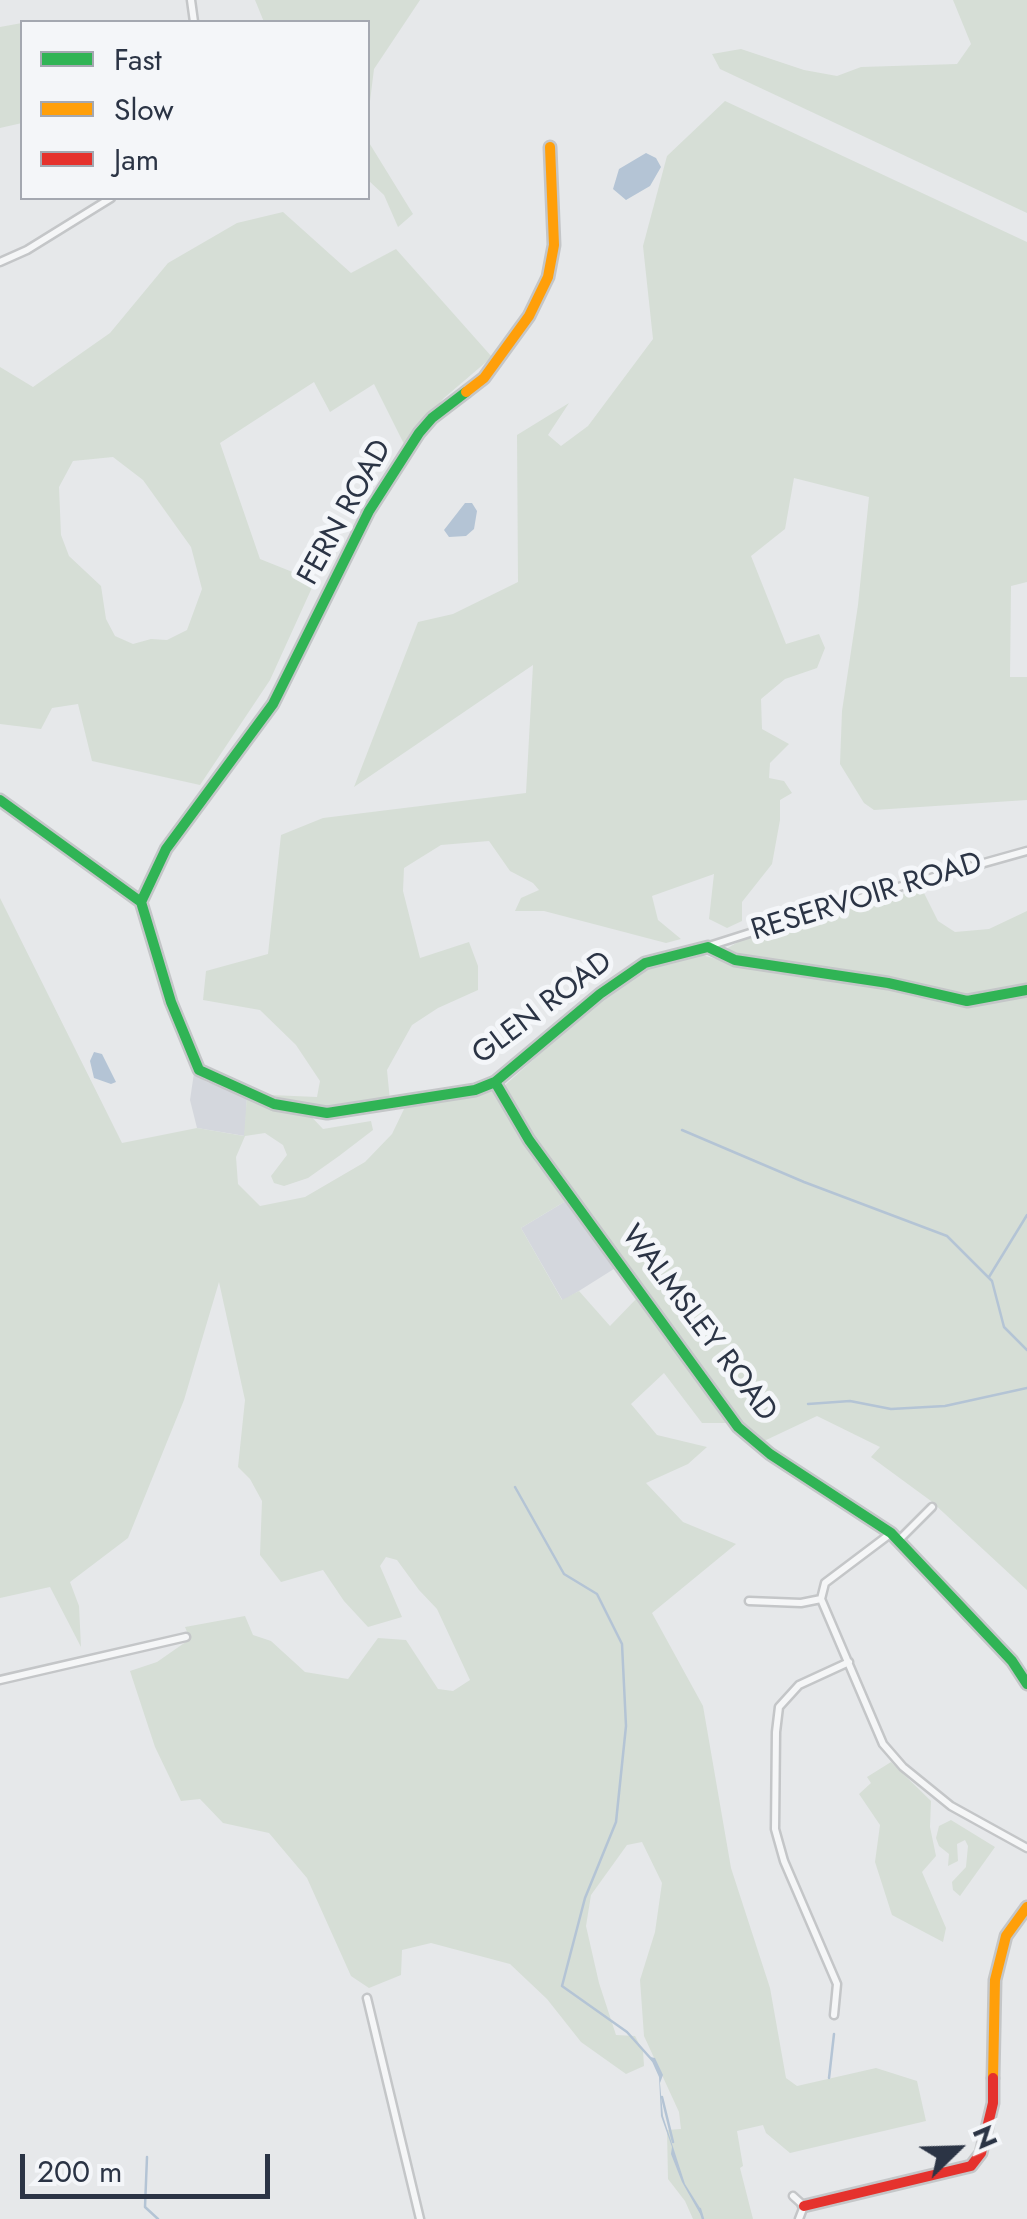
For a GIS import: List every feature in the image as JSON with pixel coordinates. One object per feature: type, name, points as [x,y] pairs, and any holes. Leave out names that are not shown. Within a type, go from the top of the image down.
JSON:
[{"type":"street","name":"FERN ROAD","points":[[140,902],[166,850],[273,704],[369,511],[419,434],[432,418],[484,378],[529,316],[548,277],[554,245],[550,147]]},
{"type":"street","points":[[0,262],[27,250],[108,200]]},
{"type":"street","points":[[0,800],[140,902]]},
{"type":"street","name":"RESERVOIR ROAD","points":[[708,947],[863,897],[1027,851]]},
{"type":"street","name":"GLEN ROAD","points":[[140,902],[171,1002],[198,1070],[274,1104],[327,1113],[475,1090],[495,1082],[600,994],[645,963],[708,947]]},
{"type":"street","points":[[708,947],[734,960],[888,983],[967,1001],[1027,990]]},
{"type":"street","name":"WALMSLEY ROAD","points":[[495,1082],[529,1140],[738,1427],[770,1454],[895,1537],[1012,1661],[1027,1684]]},
{"type":"street","points":[[932,1508],[825,1583],[822,1599],[883,1744],[902,1767],[951,1806],[1027,1848]]},
{"type":"street","points":[[749,1601],[801,1603],[822,1599]]},
{"type":"street","points":[[0,1680],[186,1637]]},
{"type":"street","points":[[834,2015],[838,1984],[774,1829],[776,1732],[779,1707],[800,1685],[848,1662]]},
{"type":"street","points":[[804,2206],[971,2166],[981,2153],[996,2064],[995,1980],[1006,1936],[1027,1907]]},
{"type":"street","points":[[367,1998],[420,2219]]},
{"type":"street","points":[[794,2196],[804,2206]]},
{"type":"street","points":[[799,2219],[804,2206]]},
{"type":"shaded area","points":[[255,0],[420,0],[374,69],[370,101],[370,20],[263,20]]},
{"type":"shaded area","points":[[953,0],[1027,0],[1027,213],[720,69],[712,54],[741,49],[804,70],[837,76],[861,67],[957,64],[971,44]]},
{"type":"shaded area","points":[[20,23],[20,123],[0,128],[0,27]]},
{"type":"shaded area","points":[[725,101],[1027,242],[1027,582],[1011,586],[1010,677],[1027,677],[1027,800],[874,810],[864,803],[840,764],[842,711],[869,497],[794,478],[785,529],[751,556],[786,644],[819,634],[825,648],[817,668],[785,679],[761,699],[762,729],[789,744],[770,763],[769,778],[784,781],[792,793],[780,800],[772,864],[742,902],[742,921],[727,928],[709,919],[714,874],[652,896],[658,920],[681,939],[666,943],[544,911],[515,911],[521,898],[539,890],[510,871],[489,841],[441,845],[404,868],[403,891],[420,958],[469,942],[478,966],[478,990],[412,1025],[387,1070],[390,1101],[327,1110],[273,1101],[271,1095],[317,1097],[320,1081],[296,1045],[260,1010],[203,1000],[206,971],[268,954],[281,835],[323,818],[526,793],[533,665],[354,787],[418,622],[453,614],[518,582],[517,435],[569,403],[548,435],[561,446],[588,426],[653,339],[643,246],[667,156]]},
{"type":"shaded area","points":[[370,144],[413,214],[398,227],[384,195],[370,182]]},
{"type":"shaded area","points":[[283,212],[351,273],[396,249],[492,357],[444,398],[404,444],[374,384],[330,412],[314,382],[220,443],[260,559],[315,581],[270,680],[200,785],[92,761],[78,704],[52,708],[41,729],[0,724],[0,367],[33,387],[110,333],[168,263],[237,223]],"holes":[[[113,457],[143,480],[191,547],[202,589],[187,630],[167,640],[133,644],[115,636],[106,619],[101,586],[69,556],[61,535],[59,487],[73,461]]]},
{"type":"shaded area","points":[[922,889],[938,921],[955,932],[989,929],[1027,911],[1027,986],[968,997],[728,955],[726,949],[745,938]]},
{"type":"shaded area","points":[[0,898],[122,1143],[197,1128],[244,1136],[247,1096],[306,1111],[323,1129],[371,1121],[373,1130],[339,1156],[308,1178],[284,1186],[274,1183],[271,1176],[287,1155],[283,1145],[265,1133],[245,1136],[236,1157],[238,1184],[260,1206],[305,1197],[365,1162],[392,1134],[405,1107],[474,1095],[495,1086],[569,1199],[521,1228],[562,1300],[579,1291],[610,1326],[638,1297],[727,1423],[702,1423],[664,1373],[631,1404],[657,1435],[707,1447],[688,1464],[646,1483],[683,1522],[736,1544],[652,1613],[703,1706],[731,1868],[770,1988],[786,2078],[797,2086],[876,2068],[917,2081],[926,2121],[790,2153],[766,2133],[763,2125],[737,2131],[743,2166],[740,2168],[753,2219],[693,2219],[668,2179],[667,2130],[681,2129],[679,2112],[644,2036],[640,1980],[655,1932],[662,1883],[642,1842],[627,1845],[591,1895],[586,1926],[616,2035],[635,2036],[643,2051],[644,2066],[626,2074],[581,2042],[547,1999],[510,1964],[431,1943],[402,1950],[401,1975],[369,1988],[351,1976],[307,1878],[269,1833],[223,1823],[200,1799],[181,1801],[155,1747],[130,1671],[157,1662],[190,1639],[185,1627],[245,1616],[253,1635],[271,1641],[305,1672],[348,1679],[378,1638],[406,1640],[438,1689],[453,1691],[470,1680],[437,1609],[397,1560],[386,1557],[380,1566],[402,1617],[368,1627],[323,1570],[281,1582],[260,1555],[262,1501],[238,1467],[245,1400],[219,1282],[184,1400],[128,1538],[70,1582],[79,1606],[81,1647],[50,1587],[0,1598]]},
{"type":"shaded area","points":[[695,953],[734,964],[826,975],[969,1005],[1027,994],[1027,1590],[931,1501],[871,1457],[880,1447],[817,1416],[764,1441],[743,1422],[532,1138],[504,1086],[602,998],[647,968]]},
{"type":"shaded area","points":[[194,1073],[207,1082],[247,1096],[245,1136],[197,1128],[190,1100]]},
{"type":"shaded area","points":[[569,1199],[617,1267],[563,1301],[521,1228]]},
{"type":"shaded area","points":[[891,1762],[931,1801],[930,1827],[936,1856],[922,1872],[946,1928],[943,1942],[892,1915],[875,1862],[880,1825],[859,1794],[871,1783],[867,1777]]},
{"type":"shaded area","points":[[951,1820],[995,1847],[960,1896],[953,1890],[952,1882],[966,1867],[968,1846],[965,1840],[957,1844],[958,1861],[948,1866],[949,1854],[936,1838],[939,1826]]},
{"type":"water","points":[[646,153],[656,158],[661,167],[650,186],[626,200],[613,189],[619,169]]},
{"type":"water","points":[[465,503],[472,503],[477,511],[474,529],[466,536],[449,537],[444,530]]},
{"type":"water","points":[[94,1052],[102,1054],[116,1082],[94,1078],[90,1061]]},
{"type":"water","points":[[650,2057],[655,2058],[663,2075],[663,2116],[685,2184],[703,2219],[682,2182],[671,2154],[661,2116],[659,2077]]},
{"type":"waterway","points":[[682,1130],[947,1236],[992,1281],[1004,1327],[1027,1350]]},
{"type":"waterway","points":[[989,1277],[1027,1215]]},
{"type":"waterway","points":[[808,1404],[850,1401],[891,1409],[945,1406],[1027,1388]]},
{"type":"waterway","points":[[515,1487],[564,1574],[597,1594],[622,1644],[626,1726],[616,1822],[585,1898],[562,1986],[627,2032],[653,2061]]},
{"type":"waterway","points":[[829,2078],[834,2034]]},
{"type":"waterway","points":[[662,2097],[673,2142]]},
{"type":"waterway","points":[[147,2157],[145,2207],[158,2219]]},
{"type":"waterway","points":[[700,2209],[703,2219]]},
{"type":"traffic: fast","points":[[141,902],[166,849],[273,704],[369,511],[419,433],[466,392]]},
{"type":"traffic: fast","points":[[0,800],[141,902],[171,1002],[199,1070],[274,1104],[327,1113],[475,1090],[495,1082],[600,994],[645,963],[708,947],[735,960],[888,983],[967,1001],[1027,990]]},
{"type":"traffic: fast","points":[[495,1082],[529,1140],[738,1427],[770,1454],[891,1533],[1012,1661],[1027,1684]]},
{"type":"traffic: slow","points":[[466,392],[484,378],[529,316],[548,277],[554,245],[550,147]]},
{"type":"traffic: slow","points":[[993,2078],[995,1980],[1006,1936],[1027,1907]]},
{"type":"traffic: jam","points":[[804,2206],[971,2166],[981,2153],[993,2103],[993,2078]]}]
